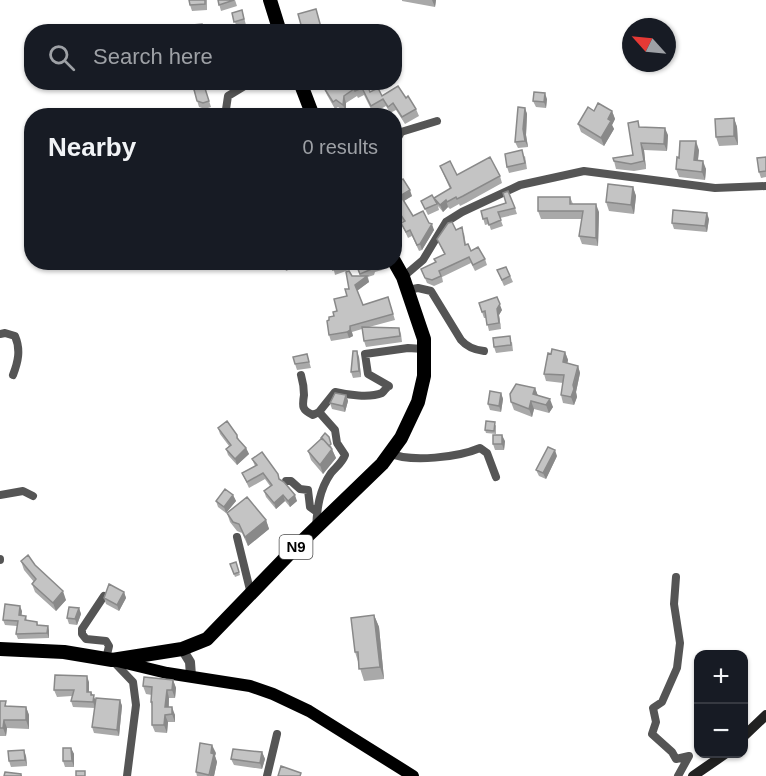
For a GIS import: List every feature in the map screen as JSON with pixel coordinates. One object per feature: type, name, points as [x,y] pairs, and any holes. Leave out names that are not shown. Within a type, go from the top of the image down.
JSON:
[{"type":"highway","points":[[270,0],[278,24]]},
{"type":"highway","points":[[303,90],[310,108]]},
{"type":"highway","name":"N9","points":[[0,649],[64,652],[109,659],[182,649],[207,639],[316,528],[382,465],[401,438],[418,402],[424,376],[424,339],[406,284],[399,270]]},
{"type":"main road","points":[[109,659],[167,673],[250,686],[273,694],[309,711],[413,776]]},
{"type":"main road","points":[[748,732],[766,716]]},
{"type":"main road","points":[[693,776],[718,758]]},
{"type":"street","points":[[226,108],[228,96],[238,90]]},
{"type":"street","points":[[402,132],[437,121]]},
{"type":"street","points":[[484,351],[476,351],[461,340],[431,291],[406,284],[446,222],[462,212],[520,185],[584,171],[715,188],[766,186]]},
{"type":"street","points":[[0,334],[15,336],[19,346],[17,365],[13,375]]},
{"type":"street","points":[[301,375],[304,386],[302,405],[305,411],[313,415],[319,412],[335,392],[350,396],[382,393],[389,386],[368,374],[365,354],[408,348],[424,349]]},
{"type":"street","points":[[316,528],[323,488],[345,455],[337,443],[335,430],[319,412]]},
{"type":"street","points":[[389,453],[399,457],[420,458],[469,453],[480,448],[488,453],[496,477]]},
{"type":"street","points":[[286,481],[291,481],[300,489],[308,490],[310,507],[317,512]]},
{"type":"street","points":[[0,495],[23,491],[33,496]]},
{"type":"street","points":[[237,537],[251,594]]},
{"type":"street","points":[[676,577],[674,604],[680,643],[677,668],[662,702],[653,708],[656,722],[652,734],[672,752],[676,759],[689,756],[678,776]]},
{"type":"street","points":[[104,596],[82,629],[82,634],[86,639],[106,641],[109,646],[109,659],[133,682],[135,705],[127,776]]},
{"type":"street","points":[[182,649],[190,662],[191,676]]},
{"type":"street","points":[[267,776],[277,734]]},
{"type":"building","points":[[189,0],[205,0],[205,4],[190,5]]},
{"type":"building","points":[[218,0],[234,0],[219,5]]},
{"type":"building","points":[[316,9],[320,24],[301,24],[298,14]]},
{"type":"building","points":[[242,10],[244,19],[234,22],[232,13]]},
{"type":"building","points":[[194,90],[206,90],[209,101],[203,103],[197,101]]},
{"type":"building","points":[[325,90],[353,90],[344,96],[343,105],[336,100],[333,102]]},
{"type":"building","points":[[363,90],[370,92],[379,90],[382,96],[392,90],[401,90],[406,98],[408,96],[416,109],[402,117],[402,108],[396,108],[393,103],[388,107],[383,99],[371,106]]},
{"type":"building","points":[[534,92],[545,93],[544,102],[533,101]]},
{"type":"building","points":[[598,103],[612,111],[608,119],[611,121],[601,138],[578,124],[588,107],[594,111]]},
{"type":"building","points":[[518,107],[525,108],[523,129],[525,141],[515,142]]},
{"type":"building","points":[[734,118],[734,136],[716,137],[715,119]]},
{"type":"building","points":[[638,121],[639,127],[665,128],[664,144],[641,143],[644,161],[631,164],[614,161],[613,158],[633,155],[628,123]]},
{"type":"building","points":[[680,141],[696,141],[694,160],[703,161],[702,172],[676,169]]},
{"type":"building","points":[[522,150],[525,163],[507,167],[505,154]]},
{"type":"building","points":[[490,157],[500,176],[457,199],[456,197],[447,202],[446,200],[440,205],[434,198],[451,188],[440,166],[450,161],[457,175]]},
{"type":"building","points":[[766,157],[766,171],[759,172],[757,158]]},
{"type":"building","points":[[402,180],[410,190],[402,195]]},
{"type":"building","points":[[608,184],[633,187],[631,205],[606,202]]},
{"type":"building","points":[[508,191],[515,208],[498,212],[501,220],[489,225],[487,218],[483,219],[481,211],[506,203],[503,193]]},
{"type":"building","points":[[432,195],[437,204],[425,209],[421,201]]},
{"type":"building","points":[[538,197],[570,197],[570,204],[596,204],[596,238],[579,236],[583,211],[538,211]]},
{"type":"building","points":[[402,198],[413,216],[423,211],[429,223],[432,224],[420,244],[417,245],[410,230],[406,232],[402,225],[405,221],[402,217]]},
{"type":"building","points":[[673,210],[707,213],[705,226],[672,223]]},
{"type":"building","points":[[452,222],[456,230],[462,227],[465,245],[468,244],[471,251],[478,247],[485,259],[473,265],[469,257],[439,271],[441,276],[432,280],[425,278],[421,269],[436,262],[434,259],[445,254],[437,239],[448,223]]},
{"type":"building","points":[[506,267],[510,276],[502,280],[497,270]]},
{"type":"building","points":[[358,270],[370,270],[360,274]]},
{"type":"building","points":[[349,271],[352,276],[367,276],[355,285],[363,305],[388,297],[393,314],[350,326],[347,332],[329,335],[327,321],[329,317],[334,316],[333,312],[337,311],[334,299],[347,296],[345,289],[349,289],[346,272]]},
{"type":"building","points":[[497,297],[500,304],[497,309],[499,323],[487,325],[485,311],[482,312],[479,303]]},
{"type":"building","points":[[362,327],[399,328],[400,336],[364,341]]},
{"type":"building","points":[[510,336],[511,345],[494,347],[493,338]]},
{"type":"building","points":[[552,349],[565,352],[563,362],[578,366],[571,397],[561,395],[564,375],[544,374],[548,353],[551,354]]},
{"type":"building","points":[[353,351],[357,351],[359,371],[351,372]]},
{"type":"building","points":[[307,354],[309,362],[295,364],[293,357]]},
{"type":"building","points":[[516,384],[535,388],[533,394],[550,399],[546,405],[531,401],[529,409],[511,402],[510,394]]},
{"type":"building","points":[[490,391],[501,393],[499,406],[488,404]]},
{"type":"building","points":[[335,393],[346,395],[343,406],[330,403]]},
{"type":"building","points":[[227,421],[246,448],[235,459],[226,449],[231,445],[218,428]]},
{"type":"building","points":[[486,421],[495,422],[494,431],[485,430]]},
{"type":"building","points":[[325,433],[329,437],[331,444],[329,446],[321,438]]},
{"type":"building","points":[[493,435],[502,435],[502,444],[493,444]]},
{"type":"building","points":[[322,438],[332,449],[320,465],[308,451]]},
{"type":"building","points":[[548,447],[555,450],[543,473],[536,470]]},
{"type":"building","points":[[262,452],[278,474],[279,479],[295,495],[288,501],[283,495],[274,503],[264,491],[272,485],[263,473],[247,482],[242,473],[257,465],[252,459]]},
{"type":"building","points":[[225,489],[233,495],[224,507],[216,501]]},
{"type":"building","points":[[247,497],[266,520],[245,537],[239,524],[233,522],[227,513]]},
{"type":"building","points":[[28,555],[35,565],[63,591],[53,603],[32,584],[36,579],[21,561]]},
{"type":"building","points":[[236,562],[239,572],[234,574],[230,564]]},
{"type":"building","points":[[109,584],[124,592],[117,605],[104,598]]},
{"type":"building","points":[[5,604],[20,606],[19,615],[26,616],[25,620],[37,622],[37,625],[48,626],[47,633],[16,634],[18,621],[3,620]]},
{"type":"building","points":[[69,607],[79,608],[75,619],[67,618]]},
{"type":"building","points":[[374,615],[380,667],[359,669],[351,618]]},
{"type":"building","points":[[55,675],[87,676],[87,692],[94,695],[93,702],[71,701],[74,690],[54,690]]},
{"type":"building","points":[[144,677],[173,680],[172,690],[167,690],[165,707],[172,707],[172,714],[165,715],[164,725],[152,725],[152,687],[143,686]]},
{"type":"building","points":[[96,698],[120,700],[117,730],[92,727]]},
{"type":"building","points":[[0,701],[6,701],[5,706],[26,707],[26,720],[4,720],[3,728],[0,728]]},
{"type":"building","points":[[200,743],[212,745],[211,753],[214,754],[209,775],[196,772]]},
{"type":"building","points":[[63,748],[71,748],[72,761],[63,761]]},
{"type":"building","points":[[233,749],[262,752],[260,763],[231,759]]},
{"type":"building","points":[[24,750],[25,760],[9,761],[8,751]]},
{"type":"building","points":[[281,766],[301,773],[300,776],[278,776]]},
{"type":"building","points":[[76,771],[85,771],[85,776],[76,776]]},
{"type":"building","points":[[5,772],[21,774],[21,776],[4,776]]}]
